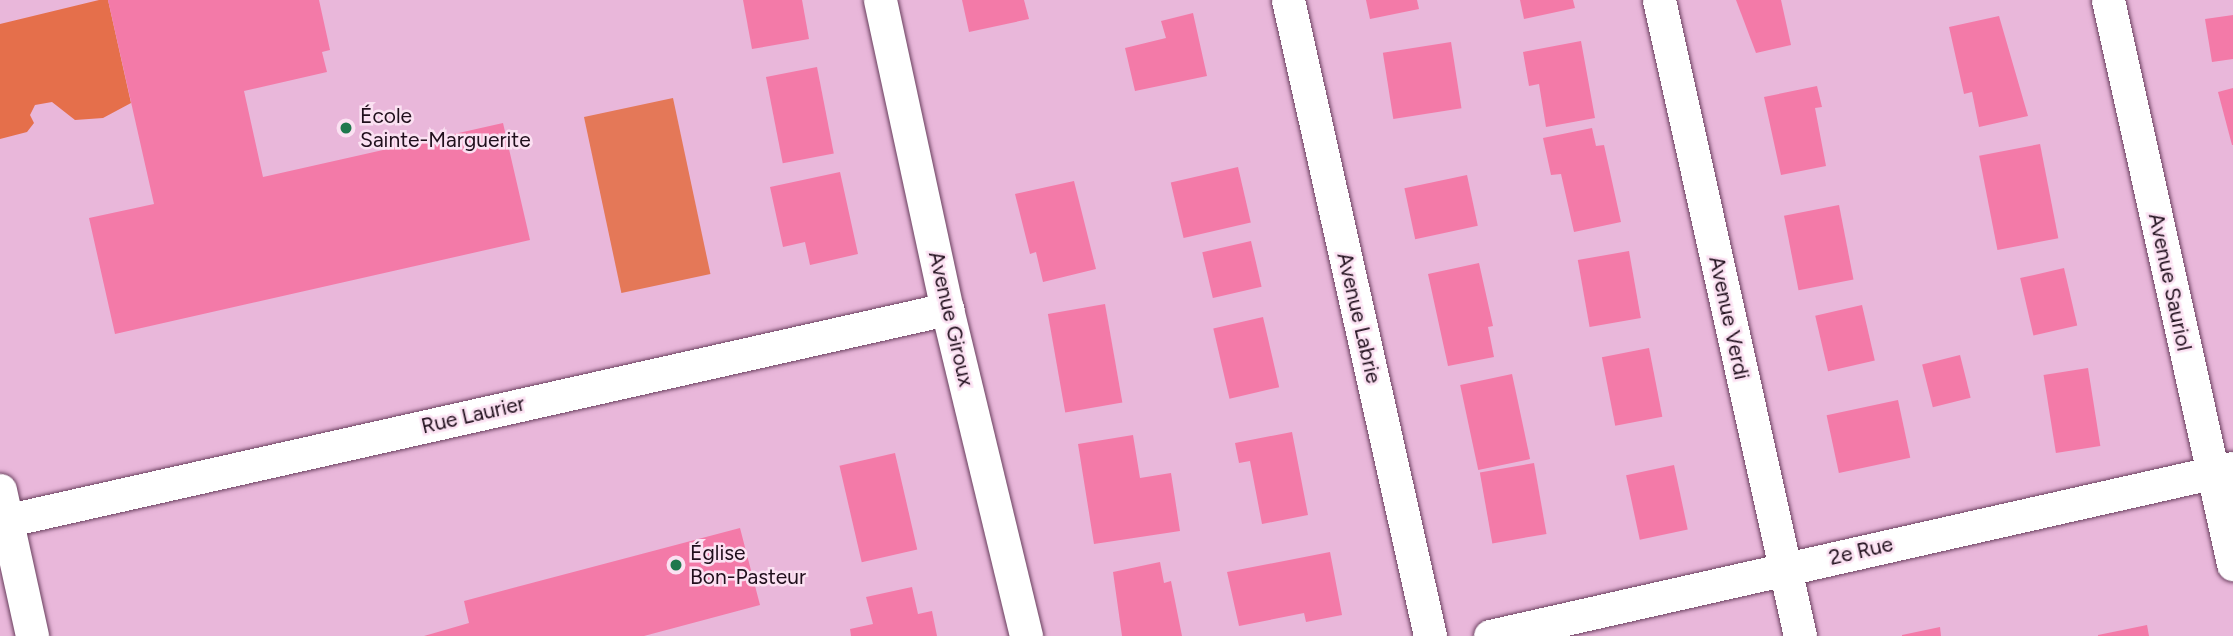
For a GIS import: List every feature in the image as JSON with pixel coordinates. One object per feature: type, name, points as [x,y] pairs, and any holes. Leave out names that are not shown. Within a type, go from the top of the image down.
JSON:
[{"type":"street","name":"Avenue Giroux","points":[[880,0],[947,309],[1026,636]]},
{"type":"street","name":"Avenue Labrie","points":[[1288,0],[1430,636]]},
{"type":"street","name":"Avenue Verdi","points":[[1659,0],[1800,636]]},
{"type":"street","name":"Avenue Sauriol","points":[[2108,0],[2223,470],[2233,564]]},
{"type":"street","name":"Rue Laurier","points":[[2,510],[947,309]]},
{"type":"street","name":"2e Rue","points":[[1490,636],[2223,470]]},
{"type":"street","points":[[2,510],[32,636]]},
{"type":"shaded area","points":[[108,0],[131,103],[103,118],[75,120],[52,102],[35,105],[30,115],[34,123],[27,132],[0,139],[0,24]]},
{"type":"shaded area","points":[[673,98],[710,274],[621,293],[584,117]]},
{"type":"building","points":[[108,0],[319,0],[330,50],[322,52],[327,72],[244,91],[263,177],[503,123],[530,240],[115,334],[89,218],[154,204]]},
{"type":"building","points":[[743,0],[802,0],[809,39],[752,49]]},
{"type":"building","points":[[962,0],[1024,0],[1029,19],[969,32]]},
{"type":"building","points":[[1366,0],[1417,0],[1419,9],[1370,19]]},
{"type":"building","points":[[1520,0],[1573,0],[1575,8],[1524,19]]},
{"type":"building","points":[[1736,0],[1781,0],[1791,45],[1756,53]]},
{"type":"building","points":[[1193,13],[1207,76],[1135,91],[1125,48],[1166,38],[1161,21]]},
{"type":"building","points":[[2233,15],[2233,59],[2212,62],[2205,19]]},
{"type":"building","points":[[1999,16],[2028,116],[1979,127],[1972,92],[1964,94],[1949,27]]},
{"type":"building","points":[[1581,41],[1595,118],[1546,127],[1539,84],[1529,86],[1523,52]]},
{"type":"building","points":[[1451,42],[1461,108],[1393,119],[1383,53]]},
{"type":"building","points":[[817,67],[834,153],[783,163],[766,77]]},
{"type":"building","points":[[1817,86],[1822,107],[1815,108],[1826,166],[1781,175],[1764,97]]},
{"type":"building","points":[[2233,88],[2233,145],[2232,145],[2218,92]]},
{"type":"building","points":[[1592,128],[1596,146],[1604,145],[1621,222],[1574,232],[1561,174],[1551,175],[1543,138]]},
{"type":"building","points":[[2040,144],[2058,238],[1997,250],[1979,156]]},
{"type":"building","points":[[1238,167],[1251,223],[1184,238],[1171,183]]},
{"type":"building","points":[[840,172],[858,254],[810,265],[805,242],[783,247],[770,187]]},
{"type":"building","points":[[1467,175],[1478,226],[1415,239],[1404,188]]},
{"type":"building","points":[[1074,181],[1096,269],[1043,282],[1036,252],[1030,254],[1015,194]]},
{"type":"building","points":[[1839,205],[1854,280],[1799,290],[1784,216]]},
{"type":"building","points":[[1251,241],[1262,287],[1213,298],[1202,252]]},
{"type":"building","points":[[1629,251],[1641,318],[1590,327],[1578,260]]},
{"type":"building","points":[[1479,263],[1493,326],[1488,327],[1494,357],[1448,366],[1428,274]]},
{"type":"building","points":[[2064,268],[2077,325],[2033,336],[2020,278]]},
{"type":"building","points":[[1105,304],[1122,402],[1065,413],[1048,314]]},
{"type":"building","points":[[1862,305],[1875,361],[1828,371],[1815,316]]},
{"type":"building","points":[[1263,317],[1279,387],[1230,399],[1213,328]]},
{"type":"building","points":[[1649,348],[1662,417],[1615,426],[1602,357]]},
{"type":"building","points":[[1960,355],[1971,398],[1933,407],[1922,364]]},
{"type":"building","points":[[2088,368],[2100,446],[2056,453],[2044,375]]},
{"type":"building","points":[[1512,374],[1530,459],[1478,470],[1460,385]]},
{"type":"building","points":[[1898,400],[1910,458],[1839,473],[1827,415]]},
{"type":"building","points":[[1292,432],[1308,515],[1262,524],[1250,461],[1239,463],[1235,443]]},
{"type":"building","points":[[1133,435],[1140,478],[1171,473],[1180,531],[1094,544],[1078,444]]},
{"type":"building","points":[[895,453],[917,549],[862,562],[839,466]]},
{"type":"building","points":[[1534,463],[1547,534],[1492,543],[1480,473]]},
{"type":"building","points":[[1674,465],[1688,530],[1640,540],[1626,475]]},
{"type":"building","name":"Église Bon-Pasteur","points":[[740,528],[760,605],[644,636],[424,636],[469,623],[464,601]]},
{"type":"building","points":[[1330,552],[1342,615],[1306,622],[1304,613],[1239,626],[1227,572]]},
{"type":"building","points":[[1160,562],[1164,583],[1171,581],[1182,636],[1122,636],[1113,572]]},
{"type":"building","points":[[912,587],[918,614],[932,611],[937,636],[851,636],[850,629],[873,624],[866,597]]},
{"type":"building","points":[[2147,625],[2149,636],[2098,636],[2098,635]]},
{"type":"building","points":[[1940,627],[1941,636],[1902,636],[1902,635]]},
{"type":"place","name":"École Sainte-Marguerite","points":[[346,128]]},
{"type":"place","name":"Église Bon-Pasteur","points":[[676,565]]}]
